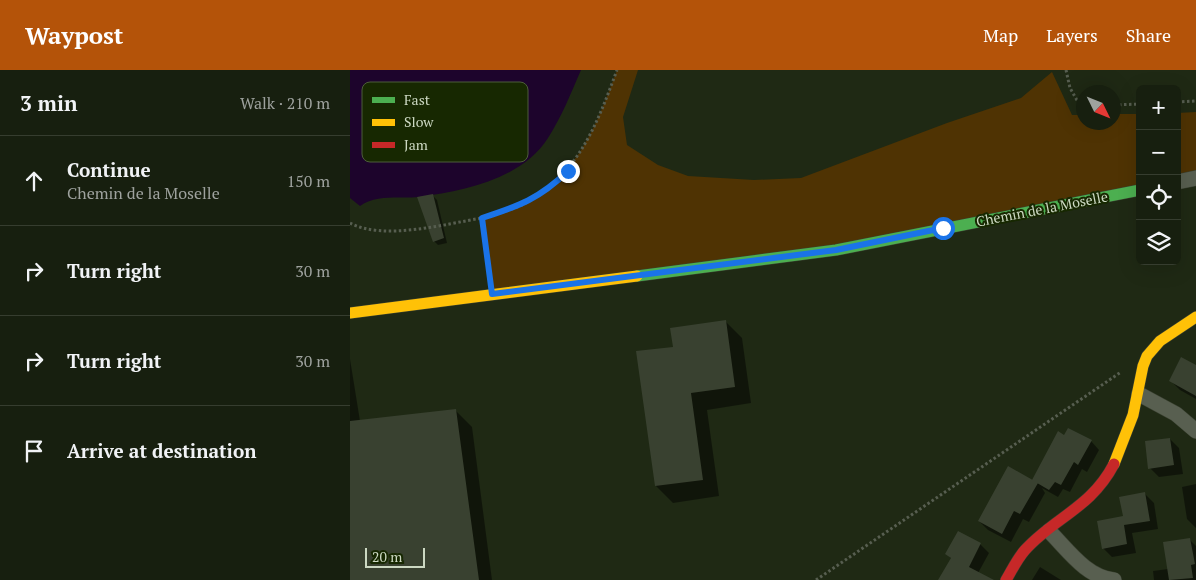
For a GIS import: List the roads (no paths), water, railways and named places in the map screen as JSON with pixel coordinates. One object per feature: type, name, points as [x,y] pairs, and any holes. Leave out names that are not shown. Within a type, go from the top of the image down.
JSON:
[{"type":"street","points":[[1181,181],[1196,178]]},
{"type":"street","name":"Chemin de la Moselle","points":[[350,313],[836,250],[1136,191]]},
{"type":"street","points":[[1006,580],[1016,561],[1029,546],[1093,496],[1105,480],[1119,454],[1139,394],[1141,365],[1152,349],[1196,317]]},
{"type":"street","points":[[1139,394],[1176,414],[1196,432]]},
{"type":"street","points":[[1049,531],[1082,566],[1094,574],[1114,580]]}]
